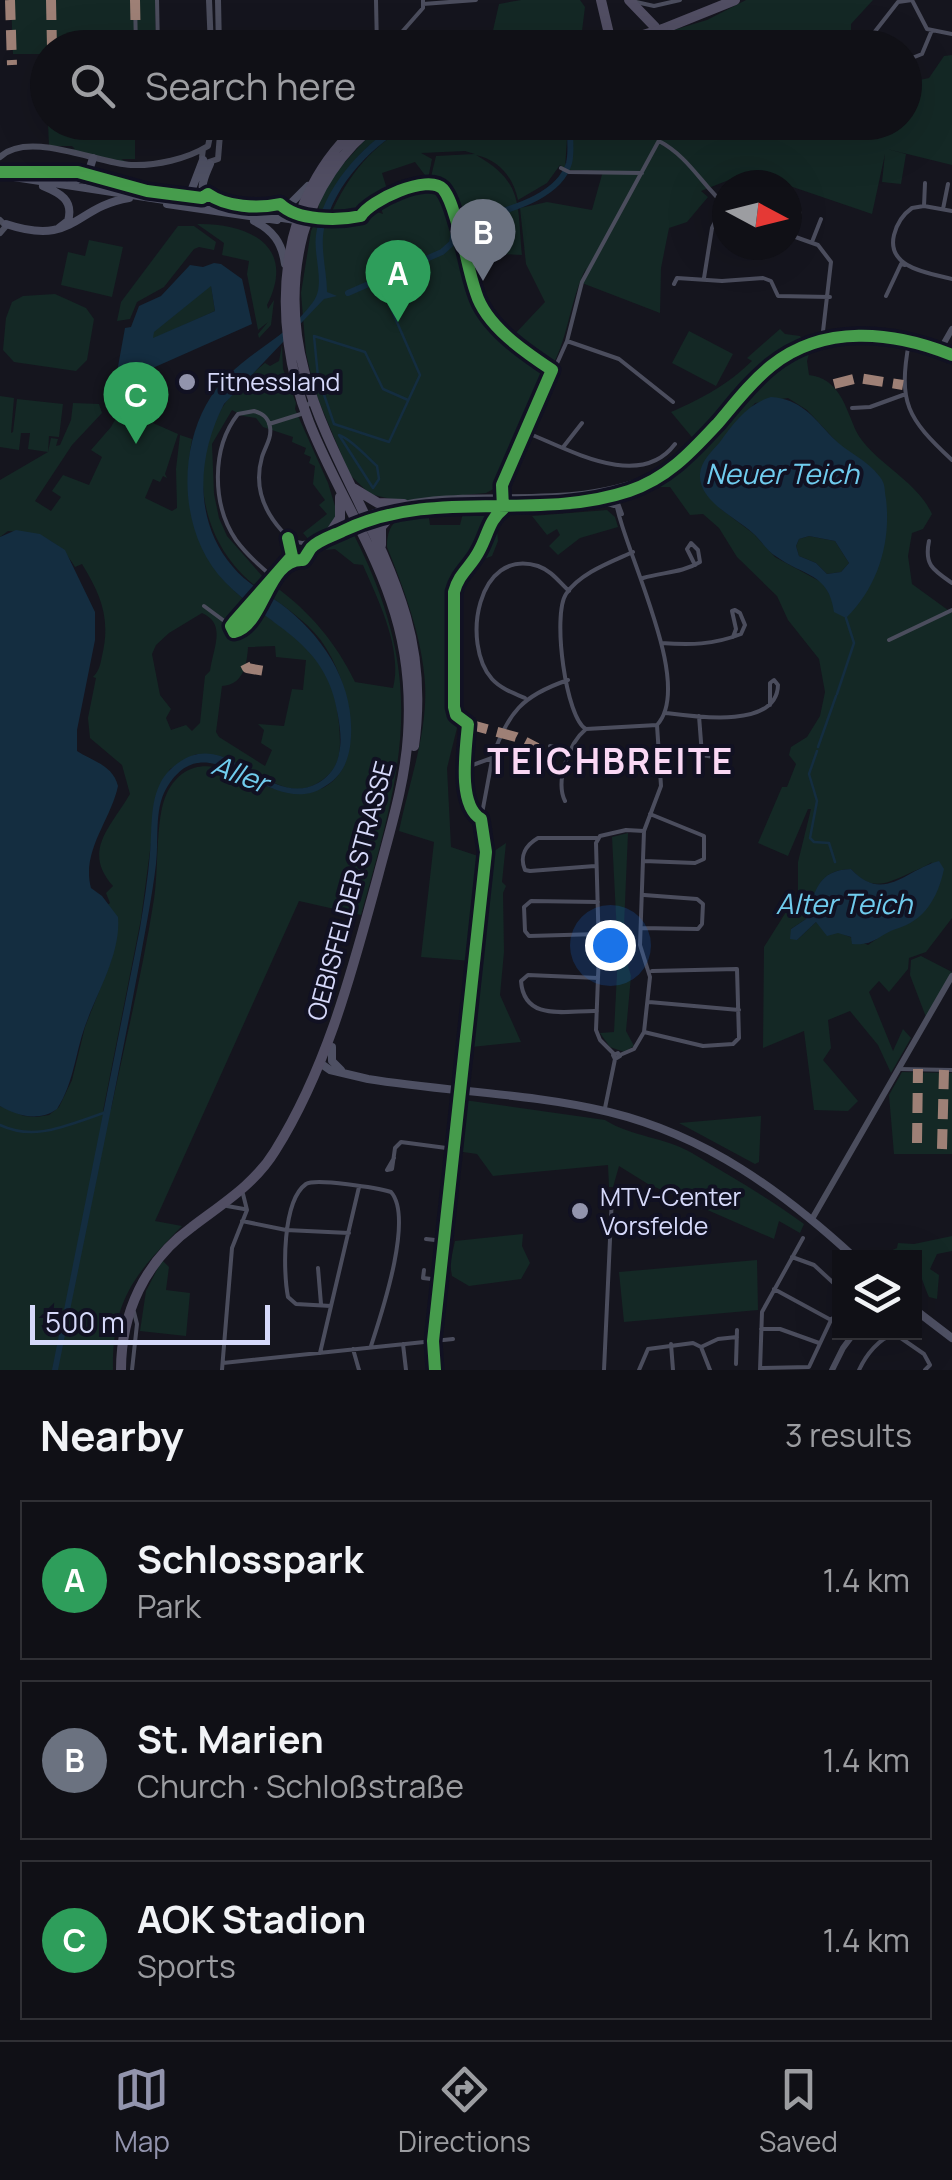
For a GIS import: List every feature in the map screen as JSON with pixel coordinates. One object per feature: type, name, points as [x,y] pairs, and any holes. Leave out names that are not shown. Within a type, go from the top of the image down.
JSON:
[{"type":"main road","points":[[601,0],[608,30]]},
{"type":"main road","points":[[651,30],[734,0]]},
{"type":"main road","points":[[634,1],[657,28]]},
{"type":"main road","name":"OEBISFELDER STRASSE","points":[[324,1064],[405,765],[409,690],[401,616],[354,496],[307,397],[292,337],[286,276],[300,222],[321,172],[345,140]]},
{"type":"main road","name":"OEBISFELDER STRASSE","points":[[291,319],[300,222],[340,159],[360,140]]},
{"type":"main road","points":[[180,201],[188,196],[207,154]]},
{"type":"main road","points":[[207,154],[202,191],[207,200],[220,207]]},
{"type":"main road","points":[[57,184],[84,178],[93,158]]},
{"type":"main road","points":[[262,212],[290,204],[321,172]]},
{"type":"main road","points":[[0,177],[262,212],[300,222]]},
{"type":"main road","points":[[0,177],[300,222]]},
{"type":"main road","points":[[43,186],[68,204],[67,223],[45,231]]},
{"type":"main road","points":[[3,226],[45,231],[71,226],[111,201],[129,198]]},
{"type":"main road","points":[[241,215],[272,233],[282,248],[286,276]]},
{"type":"main road","name":"OEBISFELDER STRASSE","points":[[307,397],[305,411],[333,475],[383,556],[418,685],[413,751],[354,986],[324,1064]]},
{"type":"main road","points":[[330,533],[342,511],[333,475]]},
{"type":"main road","points":[[346,480],[369,500],[400,508]]},
{"type":"main road","points":[[383,556],[379,533],[384,522],[400,508]]},
{"type":"main road","points":[[332,1047],[332,1061],[340,1070]]},
{"type":"main road","points":[[324,1064],[350,1074]]},
{"type":"main road","points":[[324,1064],[350,1074],[604,1111],[672,1132],[720,1154],[818,1211],[827,1232],[847,1250]]},
{"type":"main road","points":[[121,1370],[130,1310],[145,1278],[182,1234],[239,1192],[276,1150],[324,1064]]},
{"type":"main road","points":[[290,1124],[324,1064]]},
{"type":"main road","points":[[922,1316],[952,1338]]},
{"type":"street","points":[[135,0],[136,30]]},
{"type":"street","points":[[157,0],[158,30]]},
{"type":"street","points":[[210,0],[215,30]]},
{"type":"street","points":[[216,30],[218,0]]},
{"type":"street","points":[[376,0],[378,30]]},
{"type":"street","points":[[404,30],[423,8],[423,2],[476,0]]},
{"type":"street","points":[[634,1],[661,6],[680,0]]},
{"type":"street","points":[[876,30],[898,2],[912,0],[928,29],[952,34]]},
{"type":"street","points":[[922,54],[932,30]]},
{"type":"street","points":[[207,154],[210,140]]},
{"type":"street","points":[[207,154],[213,140]]},
{"type":"street","points":[[498,498],[567,342],[582,282],[659,142],[686,159],[712,190]]},
{"type":"street","points":[[0,157],[9,150],[26,147],[142,165],[207,154]]},
{"type":"street","points":[[561,168],[570,172],[642,172]]},
{"type":"street","points":[[377,203],[429,182],[444,190],[478,300],[509,337],[552,370]]},
{"type":"street","points":[[924,206],[925,183]]},
{"type":"street","points":[[943,210],[948,184]]},
{"type":"street","points":[[907,265],[893,251],[894,234],[906,211],[924,206],[952,211]]},
{"type":"street","points":[[812,242],[821,219]]},
{"type":"street","points":[[704,278],[712,228]]},
{"type":"street","points":[[802,239],[824,249],[831,262],[830,297],[822,340]]},
{"type":"street","points":[[886,296],[901,264],[952,279]]},
{"type":"street","points":[[674,284],[677,278],[763,278],[772,282],[778,296],[830,297]]},
{"type":"street","points":[[940,350],[952,329]]},
{"type":"street","points":[[619,509],[633,490],[680,463],[760,376],[788,354],[822,340],[866,335],[910,341],[952,355]]},
{"type":"street","points":[[910,341],[903,395],[924,431],[952,460]]},
{"type":"street","points":[[567,342],[619,358],[673,402]]},
{"type":"street","points":[[852,408],[870,407],[903,395]]},
{"type":"street","points":[[289,417],[307,397]]},
{"type":"street","points":[[273,578],[230,529],[220,501],[218,477],[223,446],[235,418],[246,411],[254,410],[265,416],[269,424],[260,490],[270,516],[301,547],[306,558],[294,558]]},
{"type":"street","points":[[269,424],[305,411]]},
{"type":"street","points":[[564,446],[582,422]]},
{"type":"street","points":[[525,432],[607,464],[622,466],[661,458],[675,444]]},
{"type":"street","points":[[595,500],[680,463]]},
{"type":"street","points":[[503,484],[516,499]]},
{"type":"street","points":[[428,503],[572,497],[633,490]]},
{"type":"street","points":[[614,492],[660,643],[666,713],[657,725],[661,783],[644,830],[641,951],[650,972],[644,1032],[634,1049],[616,1056]]},
{"type":"street","points":[[204,606],[239,633],[273,578],[301,547],[361,520],[400,508],[498,498],[595,500],[619,509]]},
{"type":"street","points":[[301,547],[361,520]]},
{"type":"street","points":[[929,541],[929,568],[952,583]]},
{"type":"street","points":[[586,729],[575,718],[558,626],[560,607],[568,590],[594,571],[633,552]]},
{"type":"street","points":[[525,698],[494,682],[481,658],[478,612],[484,591],[502,572],[529,565],[549,572],[568,590]]},
{"type":"street","points":[[643,578],[695,565]]},
{"type":"street","points":[[231,626],[266,588]]},
{"type":"street","points":[[660,643],[701,646],[733,637],[745,628],[740,612],[735,610],[733,637]]},
{"type":"street","points":[[889,640],[952,610]]},
{"type":"street","points":[[492,758],[467,767],[470,807],[474,816],[481,819],[492,758],[510,717],[525,698],[568,680]]},
{"type":"street","points":[[666,713],[751,714],[770,705]]},
{"type":"street","points":[[700,716],[702,755],[720,758]]},
{"type":"street","points":[[565,801],[560,786],[571,751],[586,729],[657,725]]},
{"type":"street","points":[[550,746],[571,751]]},
{"type":"street","points":[[470,807],[485,803]]},
{"type":"street","points":[[644,861],[695,863],[704,859],[704,836],[650,814]]},
{"type":"street","points":[[596,866],[530,872],[522,863],[528,844],[542,836],[597,838],[626,830],[644,830]]},
{"type":"street","points":[[597,838],[598,1037],[616,1056]]},
{"type":"street","points":[[641,928],[687,930],[698,929],[702,924],[701,901],[642,895]]},
{"type":"street","points":[[598,902],[531,901],[524,907],[525,931],[529,936],[599,934]]},
{"type":"street","points":[[644,1032],[703,1046],[733,1044],[739,1038],[738,969],[650,972]]},
{"type":"street","points":[[597,1011],[539,1010],[526,1001],[521,981],[528,976],[598,978]]},
{"type":"street","points":[[818,1211],[952,976]]},
{"type":"street","points":[[648,1002],[739,1010]]},
{"type":"street","points":[[604,1111],[616,1056]]},
{"type":"street","points":[[899,1069],[952,1070]]},
{"type":"street","points":[[608,1097],[623,1116]]},
{"type":"street","points":[[394,1158],[395,1148],[401,1142],[454,1148],[433,1341],[435,1370]]},
{"type":"street","points":[[332,1306],[296,1304],[288,1297],[286,1230],[303,1187],[360,1187],[391,1192],[400,1212],[390,1293],[371,1346]]},
{"type":"street","points":[[320,1353],[360,1187]]},
{"type":"street","points":[[239,1192],[246,1202],[234,1240],[222,1367],[452,1339]]},
{"type":"street","points":[[604,1370],[612,1196]]},
{"type":"street","points":[[218,1208],[236,1206],[243,1215],[286,1230],[349,1234]]},
{"type":"street","points":[[774,1288],[831,1320],[806,1369],[760,1369],[762,1312],[774,1288],[803,1238]]},
{"type":"street","points":[[426,1239],[444,1241]]},
{"type":"street","points":[[792,1257],[814,1265],[832,1282]]},
{"type":"street","points":[[318,1268],[321,1305]]},
{"type":"street","points":[[424,1270],[423,1281],[440,1280]]},
{"type":"street","points":[[130,1310],[138,1318],[132,1370]]},
{"type":"street","points":[[760,1329],[780,1330],[819,1343]]},
{"type":"street","points":[[736,1364],[738,1330]]},
{"type":"street","points":[[860,1370],[870,1352],[892,1334],[898,1334],[924,1354],[927,1369]]},
{"type":"street","points":[[701,1348],[718,1339],[737,1338]]},
{"type":"street","points":[[832,1370],[849,1340]]},
{"type":"street","points":[[639,1370],[648,1348],[693,1343],[701,1348],[710,1370]]},
{"type":"street","points":[[403,1344],[406,1370]]},
{"type":"street","points":[[671,1344],[673,1370]]},
{"type":"street","points":[[353,1349],[358,1370]]},
{"type":"street","points":[[240,1362],[242,1370]]},
{"type":"green space","points":[[11,0],[155,0],[156,30],[30,30],[30,54],[13,54]]},
{"type":"green space","points":[[580,0],[585,7],[582,30],[493,30],[499,4]]},
{"type":"green space","points":[[746,0],[873,0],[851,24],[851,30],[674,30],[707,20]]},
{"type":"green space","points":[[952,55],[952,165],[887,149],[906,154],[901,184],[882,182],[885,154],[872,214],[802,190],[802,170],[712,170],[712,187],[701,191],[708,197],[687,222],[669,228],[661,268],[660,313],[582,283],[586,268],[552,367],[513,336],[545,302],[526,264],[520,208],[547,202],[592,210],[603,171],[569,170],[572,140],[922,140],[922,79],[929,78],[944,56]]},
{"type":"green space","points":[[49,140],[135,140],[135,159],[121,159],[129,163],[55,148],[75,149],[72,146],[49,146]]},
{"type":"green space","points":[[365,140],[375,140],[335,188],[322,215],[330,216],[354,174],[387,140],[567,140],[565,169],[560,165],[547,183],[518,200],[504,171],[476,155],[492,165],[510,185],[518,209],[522,255],[464,252],[474,294],[500,331],[550,372],[501,485],[486,493],[399,501],[370,494],[350,475],[315,392],[306,353],[301,293],[319,201],[334,174]],"holes":[[[421,153],[475,154],[436,156],[430,181],[444,188],[453,210],[449,210],[441,192],[430,185],[380,205],[383,214],[369,209],[384,195],[403,189],[402,183],[395,189],[386,186],[382,173],[415,162],[428,179],[432,159]]]},
{"type":"green space","points":[[197,224],[250,234],[272,253],[275,285],[267,305],[268,309],[274,300],[271,325],[259,338],[268,322],[258,330],[247,274],[249,261],[222,255],[224,243]]},
{"type":"green space","points":[[178,226],[194,226],[216,242],[214,250],[194,249],[164,287],[137,302],[130,319],[117,321],[121,302]]},
{"type":"green space","points":[[89,240],[123,247],[112,297],[61,285],[68,252],[85,256]]},
{"type":"green space","points":[[211,285],[215,311],[153,339],[153,332]]},
{"type":"green space","points":[[55,294],[86,308],[94,319],[87,360],[76,371],[14,362],[3,350],[12,302],[23,296]]},
{"type":"green space","points":[[780,329],[785,334],[800,336],[810,350],[809,375],[835,388],[863,442],[916,491],[932,514],[923,529],[912,533],[908,556],[912,584],[952,613],[952,918],[926,952],[909,958],[908,969],[889,992],[879,981],[869,992],[893,1051],[903,1029],[911,1038],[891,1073],[878,1045],[850,1011],[828,1020],[831,1048],[823,1060],[858,1101],[848,1111],[814,1110],[804,1031],[763,1048],[764,947],[798,893],[798,862],[811,809],[788,856],[758,843],[796,764],[789,755],[791,747],[807,737],[820,716],[825,692],[819,659],[788,620],[777,596],[737,557],[719,528],[703,514],[690,515],[670,487],[654,487],[701,448],[671,412],[724,384],[752,361],[747,358]],"holes":[[[788,398],[807,410],[847,453],[876,472],[885,502],[854,607],[832,599],[823,583],[775,557],[754,534],[721,509],[706,460],[755,403]],[[932,862],[878,938],[868,945],[816,922],[797,940],[791,929],[806,919],[815,892],[831,874],[851,869],[866,881],[879,884]]]},
{"type":"green space","points":[[689,331],[733,354],[716,386],[672,363]]},
{"type":"green space","points":[[282,345],[283,369],[295,409],[328,483],[338,516],[333,526],[310,541],[303,533],[327,514],[319,505],[325,500],[313,484],[315,466],[309,463],[311,457],[304,454],[306,448],[292,442],[293,437],[263,427],[256,418],[232,410],[212,444],[214,494],[227,536],[263,577],[257,587],[238,570],[212,528],[205,504],[205,455],[211,431],[226,401],[265,363],[270,366],[279,361]]},
{"type":"green space","points":[[0,396],[14,398],[11,433],[17,399],[63,404],[59,437],[49,436],[48,452],[28,449],[30,433],[21,433],[19,450],[0,447]]},
{"type":"green space","points":[[73,403],[99,404],[102,413],[72,445],[35,501],[51,511],[61,497],[52,491],[63,475],[89,485],[102,457],[91,450],[121,409],[178,434],[167,478],[163,476],[160,482],[153,479],[145,498],[172,511],[177,508],[180,435],[192,439],[190,499],[196,528],[208,556],[224,580],[304,646],[321,666],[333,691],[339,724],[337,763],[322,780],[306,788],[287,788],[240,764],[196,754],[170,769],[158,790],[141,919],[103,1111],[111,1109],[134,1004],[154,899],[163,803],[175,781],[194,768],[205,766],[227,771],[248,786],[249,779],[286,792],[314,791],[334,780],[346,760],[351,735],[340,676],[315,633],[270,596],[276,587],[322,630],[355,682],[393,688],[392,641],[363,565],[354,564],[335,549],[325,550],[354,535],[377,587],[392,635],[400,680],[397,768],[361,915],[299,901],[155,1221],[182,1226],[130,1289],[117,1324],[113,1370],[0,1370],[0,1106],[24,1116],[49,1115],[59,1107],[72,1080],[85,1027],[111,961],[118,920],[107,905],[110,903],[106,893],[113,886],[104,873],[99,850],[130,794],[122,765],[90,738],[88,718],[96,678],[93,677],[105,643],[105,619],[99,597],[82,564],[75,567],[55,544],[19,532],[8,531],[0,537],[0,480],[48,452],[51,438],[58,439],[56,446],[60,445],[71,420]],"holes":[[[202,613],[214,623],[216,638],[210,671],[205,676],[200,723],[192,731],[186,725],[171,730],[166,718],[171,709],[160,695],[152,654],[169,633]],[[275,646],[276,657],[306,660],[303,690],[292,689],[284,726],[258,724],[264,730],[261,743],[272,750],[265,766],[216,732],[222,686],[239,678],[248,647]]]},
{"type":"green space","points":[[495,508],[498,541],[492,556],[473,563],[459,581],[455,602],[457,728],[447,768],[451,847],[484,858],[506,843],[500,995],[521,1042],[462,1048],[472,961],[421,957],[434,842],[399,831],[421,739],[425,683],[416,631],[387,547],[393,524],[404,517],[428,511],[430,525],[460,525],[464,509]]},
{"type":"green space","points":[[607,510],[618,527],[580,538],[558,555],[549,546],[560,535],[557,529],[547,535],[532,516]]},
{"type":"green space","points":[[809,536],[835,541],[849,563],[841,572],[827,574],[816,563],[799,556],[799,539]]},
{"type":"green space","points":[[628,833],[623,949],[631,976],[626,1031],[634,1046],[624,1052],[610,1047],[600,1033],[614,1032],[618,954],[612,837]]},
{"type":"green space","points":[[921,956],[952,972],[926,1017],[910,975],[911,960]]},
{"type":"green space","points":[[902,1072],[952,1073],[952,1154],[894,1154],[889,1095]]},
{"type":"green space","points":[[464,1100],[605,1120],[671,1143],[804,1224],[800,1233],[779,1221],[774,1239],[648,1184],[619,1166],[613,1187],[609,1187],[608,1165],[493,1176],[477,1154],[456,1151]]},
{"type":"green space","points":[[761,1116],[759,1162],[755,1164],[679,1123]]},
{"type":"green space","points":[[523,1234],[522,1246],[530,1263],[521,1279],[469,1286],[452,1276],[450,1264],[455,1241]]},
{"type":"green space","points":[[952,1236],[952,1251],[937,1254],[930,1269],[939,1275],[937,1299],[929,1297],[922,1279],[922,1250],[893,1250],[898,1243],[914,1244]]},
{"type":"green space","points":[[162,1260],[169,1267],[166,1290],[190,1293],[186,1336],[140,1331],[146,1291]]},
{"type":"green space","points":[[757,1260],[758,1310],[624,1322],[619,1272]]},
{"type":"water","points":[[386,140],[347,180],[324,229],[327,292],[337,296],[324,299],[224,404],[208,445],[203,488],[211,529],[233,567],[297,618],[335,666],[349,705],[349,753],[336,778],[306,794],[284,792],[221,766],[201,762],[183,769],[166,789],[160,806],[153,883],[127,1030],[58,1370],[52,1370],[140,928],[153,810],[161,782],[178,763],[196,754],[214,754],[282,786],[300,788],[326,777],[338,758],[338,716],[322,670],[295,638],[243,598],[210,564],[192,520],[188,472],[197,426],[217,388],[301,316],[317,295],[316,235],[326,201],[346,170],[371,144]]},
{"type":"water","points":[[221,264],[242,279],[252,324],[146,371],[135,380],[117,372],[125,328],[131,327],[139,306],[161,296],[190,265]],"holes":[[[211,286],[215,311],[153,338],[154,332]]]},
{"type":"water","name":"Neuer Teich","points":[[771,397],[798,405],[883,482],[887,515],[880,562],[867,592],[846,618],[834,612],[821,582],[771,552],[712,501],[701,484],[701,469],[707,456],[742,415]],"holes":[[[809,536],[835,541],[849,563],[841,572],[827,574],[816,563],[799,556],[796,546],[799,539]]]},
{"type":"water","points":[[16,530],[40,534],[65,550],[95,612],[95,640],[77,730],[77,751],[107,768],[118,786],[93,848],[89,874],[91,888],[118,917],[116,944],[63,1098],[57,1109],[36,1116],[21,1115],[0,1106],[0,537]]},
{"type":"water","name":"Alter Teich","points":[[939,861],[944,869],[934,899],[906,925],[871,942],[852,944],[851,937],[838,933],[827,936],[816,922],[797,940],[790,939],[791,929],[806,919],[819,884],[831,873],[851,869],[874,884],[884,884]]},
{"type":"waterway","name":"Aller","points":[[348,293],[442,252],[452,243],[458,226],[521,205],[552,188],[569,163],[570,140]]},
{"type":"waterway","points":[[373,282],[386,297],[420,375],[389,442],[334,424],[318,377],[314,336],[365,352],[383,389],[408,400]]},
{"type":"waterway","points":[[339,435],[377,466],[379,479],[373,488],[339,435]]},
{"type":"waterway","points":[[837,694],[854,643],[846,618]]},
{"type":"waterway","points":[[818,747],[836,696]]},
{"type":"waterway","points":[[817,751],[809,774],[817,801],[810,838],[829,843],[835,862]]},
{"type":"waterway","points":[[0,1125],[39,1132],[104,1113]]},
{"type":"marked path","points":[[10,0],[12,65]]},
{"type":"marked path","points":[[51,0],[52,30]]},
{"type":"marked path","points":[[135,0],[136,30]]},
{"type":"marked path","points":[[834,384],[858,378],[903,385]]},
{"type":"marked path","points":[[245,664],[247,668],[270,672]]},
{"type":"marked path","points":[[468,724],[516,737],[537,748]]},
{"type":"marked path","points":[[917,1143],[918,1069]]},
{"type":"marked path","points":[[942,1149],[944,1070]]},
{"type":"cycle path","points":[[0,172],[78,172],[147,191],[202,198],[208,194],[242,206],[280,204],[297,214],[330,219],[361,216],[375,203],[399,191],[435,185],[443,189],[451,204],[481,305],[508,337],[552,370],[502,485],[503,509],[454,592],[454,707],[456,715],[468,724],[466,789],[473,812],[481,819],[486,852],[433,1341],[435,1370]]},
{"type":"cycle path","points":[[288,538],[292,556],[234,622],[234,632],[252,618],[273,580],[291,562],[303,560],[322,540],[379,517],[450,507],[594,500],[643,485],[689,453],[771,366],[813,343],[859,336],[883,337],[952,355]]},
{"type":"place","name":"St. Marien","points":[[483,281]]},
{"type":"place","name":"Schlosspark","points":[[398,322]]},
{"type":"place","name":"Fitnessland","points":[[187,382]]},
{"type":"place","name":"AOK Stadion","points":[[136,444]]},
{"type":"place","name":"MTV-Center Vorsfelde","points":[[580,1211]]},
{"type":"district","name":"TEICHBREITE","points":[[611,762]]}]
